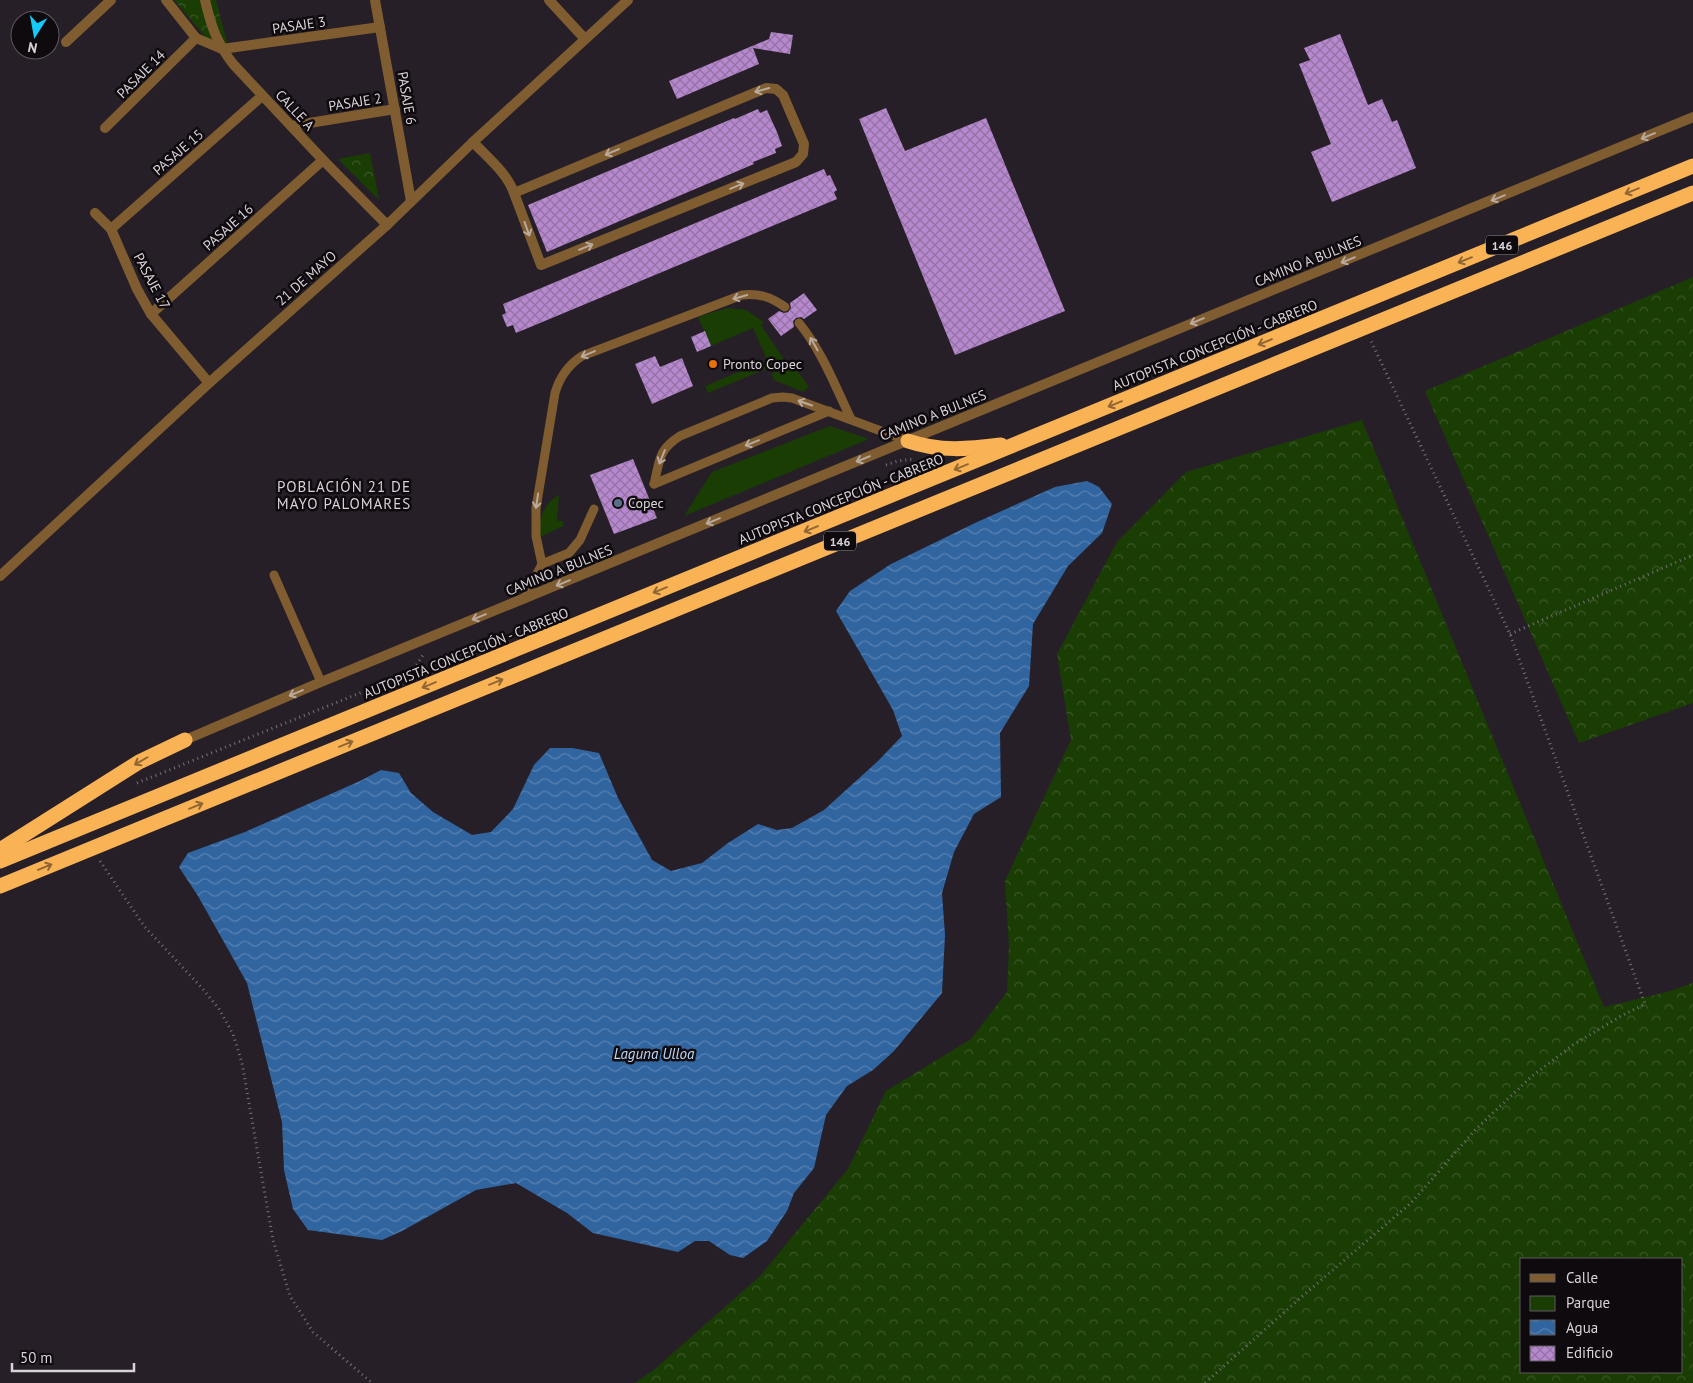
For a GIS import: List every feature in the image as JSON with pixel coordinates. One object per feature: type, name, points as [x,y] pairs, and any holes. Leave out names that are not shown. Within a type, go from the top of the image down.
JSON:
[{"type":"highway","name":"AUTOPISTA CONCEPCIÓN - CABRERO","points":[[0,861],[1693,166]]},
{"type":"highway","name":"146","points":[[0,886],[1693,193]]},
{"type":"highway","points":[[908,441],[924,446],[952,449],[1022,442]]},
{"type":"highway","points":[[0,850],[112,779],[160,751],[185,740]]},
{"type":"street","points":[[66,42],[111,0]]},
{"type":"street","points":[[166,0],[196,38],[222,50]]},
{"type":"street","name":"CALLE A","points":[[205,0],[209,19],[222,50],[262,96],[387,225]]},
{"type":"street","name":"PASAJE 6","points":[[375,0],[411,201]]},
{"type":"street","points":[[549,0],[584,39]]},
{"type":"street","name":"21 DE MAYO","points":[[0,576],[209,383],[387,225],[473,142],[628,0]]},
{"type":"street","name":"PASAJE 3","points":[[222,50],[380,28]]},
{"type":"street","name":"PASAJE 14","points":[[104,128],[196,38]]},
{"type":"street","points":[[473,142],[505,176],[514,193],[541,265],[796,162],[803,154],[804,144],[783,95],[776,89],[766,88],[514,193]]},
{"type":"street","name":"PASAJE 15","points":[[111,229],[262,96]]},
{"type":"street","name":"PASAJE 2","points":[[291,126],[395,109]]},
{"type":"street","name":"CAMINO A BULNES","points":[[185,740],[1693,117]]},
{"type":"street","name":"PASAJE 16","points":[[151,314],[323,160]]},
{"type":"street","name":"PASAJE 17","points":[[95,213],[111,229],[151,314],[209,383]]},
{"type":"lane","points":[[524,599],[542,564],[536,536],[536,508],[555,393],[560,378],[573,362],[582,356],[742,295],[767,296],[785,307]]},
{"type":"lane","points":[[799,323],[818,350],[851,419]]},
{"type":"lane","points":[[829,411],[654,484],[661,453],[670,443],[690,432],[772,398],[792,398],[829,411],[851,419],[908,441]]},
{"type":"lane","points":[[542,564],[569,553],[580,540],[594,509]]},
{"type":"lane","points":[[274,575],[322,682]]},
{"type":"path","points":[[1205,1383],[1411,1203],[1476,1129],[1531,1077],[1566,1050],[1597,1030],[1646,1004],[1510,634],[1364,327]]},
{"type":"path","points":[[1510,634],[1693,555]]},
{"type":"path","points":[[112,779],[121,789],[384,684],[412,672],[425,652]]},
{"type":"path","points":[[92,848],[144,926],[202,988],[219,1009],[233,1034],[242,1063],[274,1240],[290,1296],[313,1332],[372,1383]]},
{"type":"green space","points":[[174,0],[216,0],[230,55],[209,41]]},
{"type":"green space","points":[[370,153],[379,200],[338,159]]},
{"type":"green space","points":[[1693,277],[1693,703],[1579,743],[1425,391]]},
{"type":"green space","points":[[727,308],[746,310],[764,322],[761,325],[785,361],[708,393],[705,386],[767,360],[753,328],[711,346],[698,317]]},
{"type":"green space","points":[[793,365],[809,387],[803,392],[774,380],[771,374]]},
{"type":"green space","points":[[1362,420],[1604,1007],[1667,992],[1693,983],[1693,1383],[635,1383],[655,1369],[760,1276],[848,1169],[886,1091],[971,1039],[1007,992],[1009,946],[1005,881],[1071,740],[1057,654],[1117,542],[1186,472]]},
{"type":"green space","points":[[830,426],[869,439],[684,516],[712,472]]},
{"type":"green space","points":[[559,495],[557,521],[563,521],[563,526],[540,537],[541,518],[545,507]]},
{"type":"water","name":"Laguna Ulloa","points":[[1087,481],[1099,487],[1112,504],[1102,533],[1068,566],[1033,624],[1029,686],[1000,733],[1001,797],[974,814],[954,852],[942,893],[945,935],[942,993],[894,1051],[873,1070],[847,1086],[826,1115],[814,1168],[794,1193],[787,1211],[767,1241],[743,1258],[730,1255],[709,1241],[695,1241],[678,1252],[593,1233],[567,1213],[516,1183],[476,1190],[382,1240],[308,1230],[293,1209],[284,1170],[282,1122],[247,983],[198,896],[179,867],[188,853],[245,832],[381,770],[399,773],[411,793],[433,812],[472,835],[491,832],[513,809],[534,765],[550,748],[572,748],[599,753],[618,798],[652,860],[671,871],[702,863],[728,843],[758,824],[777,830],[792,828],[824,810],[878,761],[902,736],[893,710],[836,611],[850,591],[891,564],[975,523],[1055,487]]},
{"type":"building","points":[[771,32],[793,35],[790,54],[753,48],[759,64],[677,99],[669,81],[769,39]]},
{"type":"building","points":[[1340,34],[1368,105],[1382,99],[1392,122],[1397,120],[1416,168],[1332,202],[1311,152],[1331,144],[1299,64],[1310,60],[1304,48]]},
{"type":"building","points":[[886,108],[905,151],[986,118],[1065,311],[955,355],[859,119]]},
{"type":"building","points":[[758,109],[760,113],[767,110],[777,132],[782,146],[775,149],[776,153],[547,252],[528,205]]},
{"type":"building","points":[[824,169],[827,176],[830,175],[837,190],[834,192],[837,199],[516,333],[513,325],[507,327],[502,315],[506,313],[503,304]]},
{"type":"building","points":[[804,293],[817,310],[804,319],[801,317],[796,318],[793,321],[794,327],[781,336],[768,319],[779,311],[788,312],[791,308],[790,303]]},
{"type":"building","points":[[705,331],[711,346],[697,352],[691,337]]},
{"type":"building","points":[[655,356],[660,367],[682,358],[693,386],[652,404],[635,364]]},
{"type":"building","points":[[633,459],[657,518],[614,534],[590,475]]},
{"type":"place","name":"Pronto Copec","points":[[713,364]]},
{"type":"place","name":"Copec","points":[[618,503]]},
{"type":"district","name":"POBLACIÓN 21 DE MAYO PALOMARES","points":[[344,494]]}]
